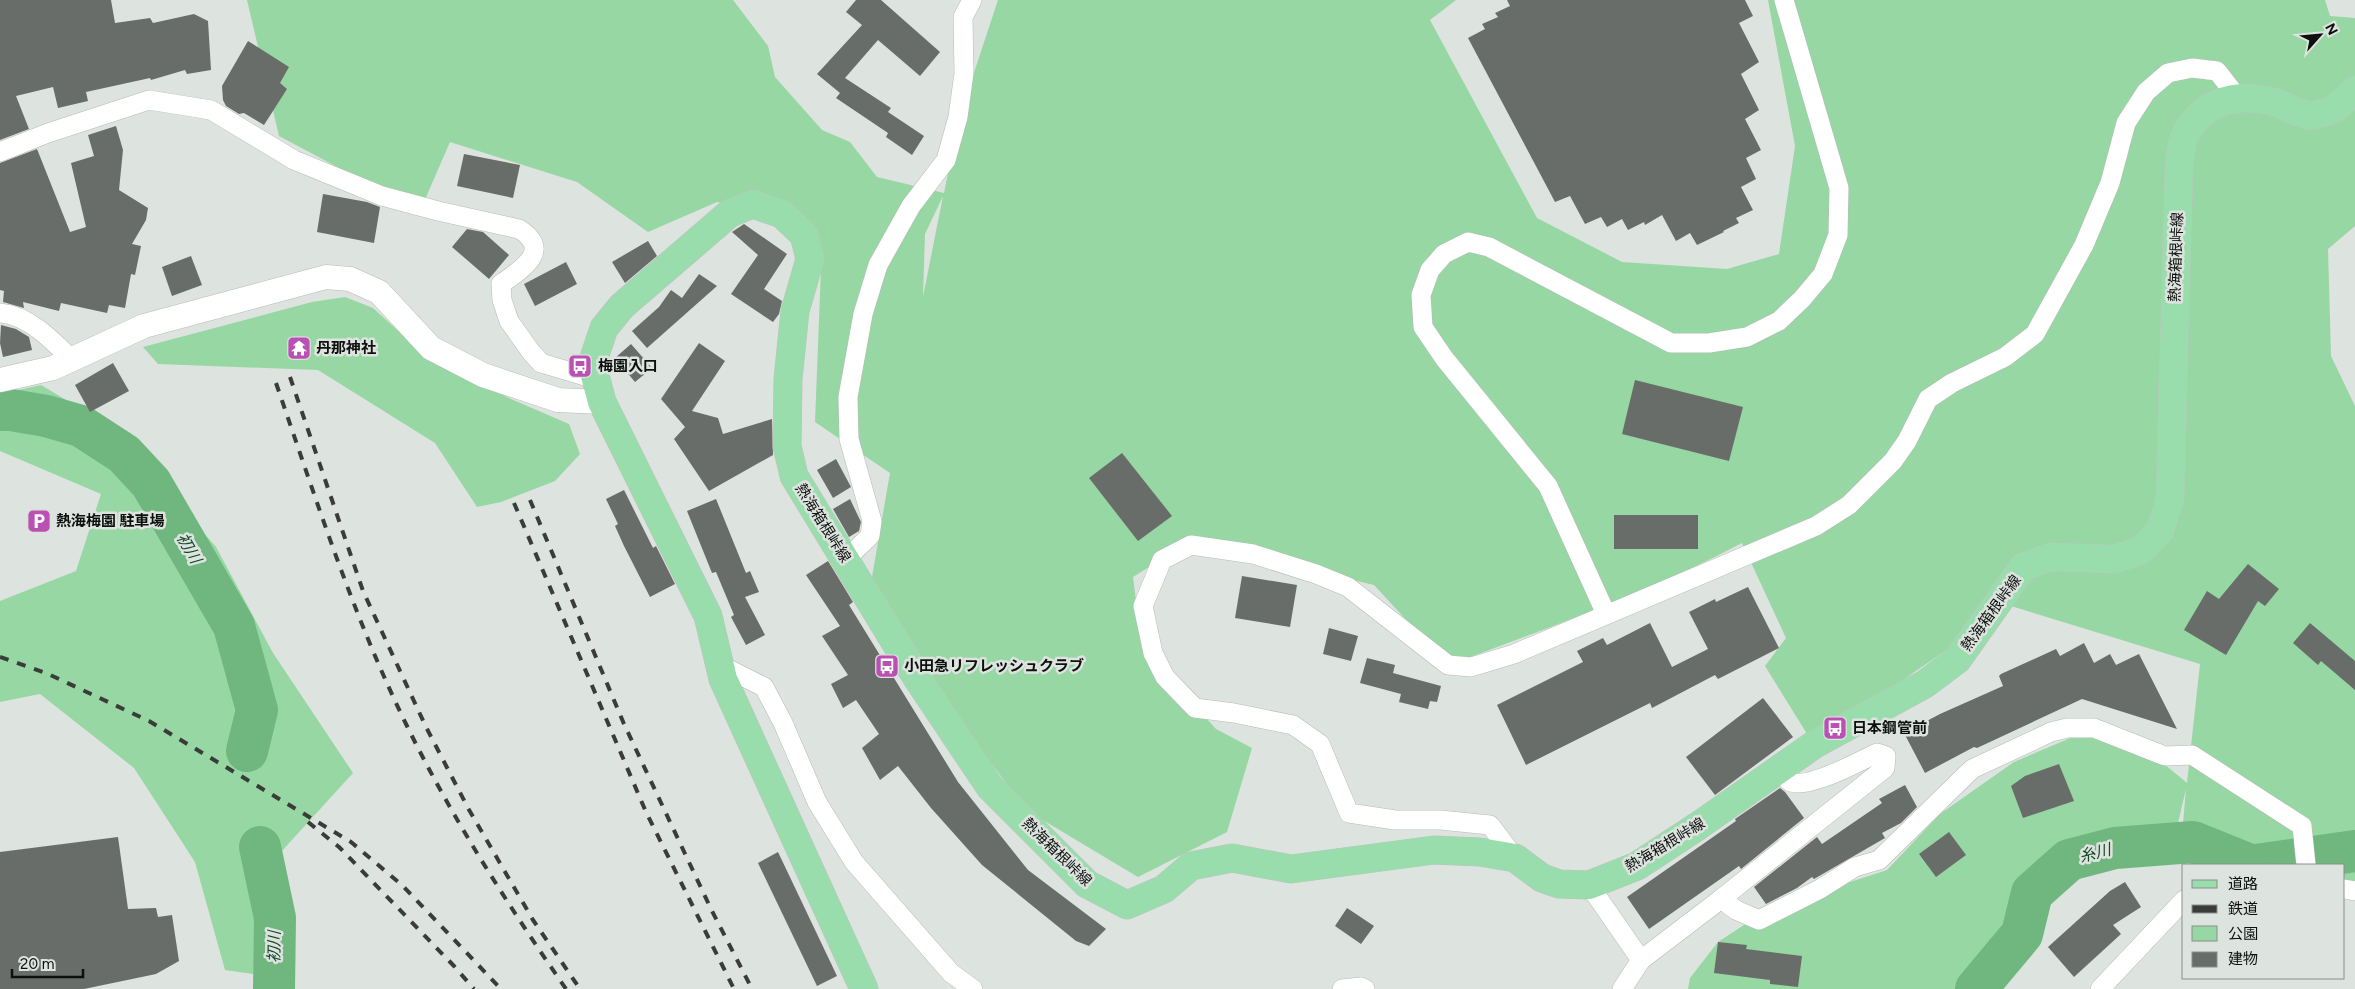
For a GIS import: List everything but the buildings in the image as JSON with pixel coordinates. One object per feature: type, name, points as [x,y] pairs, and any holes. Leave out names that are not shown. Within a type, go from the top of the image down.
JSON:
[{"type":"main road","name":"熱海箱根峠線","points":[[864,989],[723,679],[708,616],[599,391],[592,364],[604,328],[622,306],[730,213],[753,204],[782,214],[804,235],[810,260],[795,310],[788,379],[787,446],[794,476],[917,678],[990,787],[1087,884],[1127,905],[1164,889],[1191,866],[1232,858],[1291,869],[1434,850],[1480,852],[1514,858],[1542,878],[1559,884],[1589,885],[1637,866],[1815,744],[1925,684],[1957,660],[2024,567],[2050,557],[2114,559],[2140,551],[2160,531],[2170,499],[2179,166],[2184,136],[2201,115],[2224,100],[2249,96],[2275,102],[2312,116],[2336,109],[2355,90]]},
{"type":"street","points":[[846,559],[870,536],[872,521],[849,439],[848,397],[863,314],[878,265],[911,206],[946,160],[958,117],[964,73],[963,17],[972,0]]},
{"type":"street","points":[[1606,614],[1548,486],[1444,358],[1423,327],[1421,295],[1430,270],[1444,254],[1468,242],[1489,246],[1671,343],[1709,343],[1747,337],[1779,321],[1802,299],[1823,274],[1838,235],[1839,188],[1784,0]]},
{"type":"street","points":[[1514,858],[1490,825],[1440,820],[1395,820],[1349,813],[1320,744],[1293,724],[1196,708],[1165,677],[1153,654],[1143,606],[1162,560],[1191,546],[1253,554],[1316,574],[1348,587],[1448,665],[1471,667],[1514,654],[1816,526],[1849,505],[1893,461],[1907,440],[1928,399],[1952,383],[2005,357],[2035,334],[2084,245],[2110,183],[2126,123],[2146,92],[2168,73],[2192,68],[2217,71],[2238,98]]},
{"type":"street","points":[[0,152],[48,133],[149,100],[211,110],[294,160],[382,196],[519,229],[529,235],[535,245],[534,255],[525,266],[501,284],[502,300],[510,321],[531,352],[541,363],[599,391]]},
{"type":"street","points":[[0,380],[53,368],[144,326],[326,278],[350,279],[379,292],[431,348],[483,375],[558,400],[599,391]]},
{"type":"street","points":[[0,313],[25,321],[51,339],[71,359]]},
{"type":"street","points":[[720,665],[764,686],[783,723],[817,802],[854,862],[952,973],[973,989]]},
{"type":"street","points":[[1722,899],[1736,910],[1759,920],[1820,889],[1855,866],[1879,860],[1972,769],[2051,732],[2067,728],[2094,728],[2165,756],[2192,755],[2302,826],[2306,864]]},
{"type":"street","points":[[1622,989],[1641,960],[1722,899],[1885,768],[1886,756],[1877,753],[1838,772],[1802,783],[1789,781],[1779,769]]},
{"type":"street","points":[[1589,885],[1641,960]]},
{"type":"street","points":[[2100,989],[2182,902]]},
{"type":"street","points":[[1342,989],[1361,987],[1365,989]]},
{"type":"green space","points":[[247,0],[733,0],[768,46],[775,77],[822,130],[850,142],[877,177],[944,193],[960,115],[998,0],[1456,0],[1430,20],[1537,218],[1622,262],[1727,269],[1779,254],[1795,146],[1768,0],[2325,0],[2330,16],[2355,18],[2355,226],[2328,249],[2331,356],[2355,406],[2355,892],[2345,890],[2345,864],[2212,864],[2180,858],[2186,789],[2173,844],[2047,858],[1995,966],[1980,989],[1688,989],[1690,978],[1718,942],[1770,908],[1887,870],[1940,814],[2014,762],[2094,728],[2146,749],[2187,783],[2200,664],[2011,606],[1812,742],[1765,666],[1786,638],[1742,543],[1634,594],[1448,665],[1374,585],[1190,541],[1133,577],[1142,648],[1216,729],[1252,748],[1227,832],[1138,877],[1026,810],[963,725],[872,577],[890,473],[815,422],[821,269],[773,211],[717,202],[648,232],[577,182],[450,142],[420,211],[279,136]],"holes":[[[943,196],[923,297],[925,234]]]},
{"type":"green space","points":[[345,297],[373,308],[428,358],[511,399],[569,424],[580,454],[555,481],[501,502],[477,507],[435,443],[318,370],[158,364],[143,347],[312,302]]},
{"type":"green space","points":[[41,385],[113,428],[216,547],[273,653],[353,773],[270,864],[253,974],[225,970],[195,862],[134,768],[40,694],[0,702],[0,601],[76,571],[101,494],[0,451],[0,394]]},
{"type":"waterway","name":"初川","points":[[0,410],[46,416],[81,426],[124,454],[151,483],[234,626],[257,710],[247,751]]},
{"type":"waterway","name":"糸川","points":[[1976,989],[2022,934],[2032,893],[2069,860],[2115,848],[2193,842],[2248,864]]},
{"type":"waterway","name":"初川","points":[[260,847],[275,918],[274,989]]},
{"type":"waterway","name":"糸川","points":[[2263,864],[2355,851]]},
{"type":"railway","points":[[290,377],[363,591],[426,727],[468,808],[533,920],[580,989]]},
{"type":"railway","points":[[276,383],[352,600],[407,726],[462,827],[523,925],[566,989]]},
{"type":"railway","points":[[530,500],[624,724],[711,909],[752,989]]},
{"type":"railway","points":[[514,503],[646,812],[734,989]]},
{"type":"railway","points":[[0,657],[46,673],[149,721],[351,842],[403,886],[501,989]]},
{"type":"railway","points":[[308,822],[339,847],[474,989]]},
{"type":"place","name":"丹那神社","points":[[299,348]]},
{"type":"place","name":"梅園入口","points":[[580,366]]},
{"type":"place","name":"熱海梅園 駐車場","points":[[39,521]]},
{"type":"place","name":"小田急リフレッシュクラブ","points":[[887,666]]},
{"type":"place","name":"日本鋼管前","points":[[1835,728]]}]
